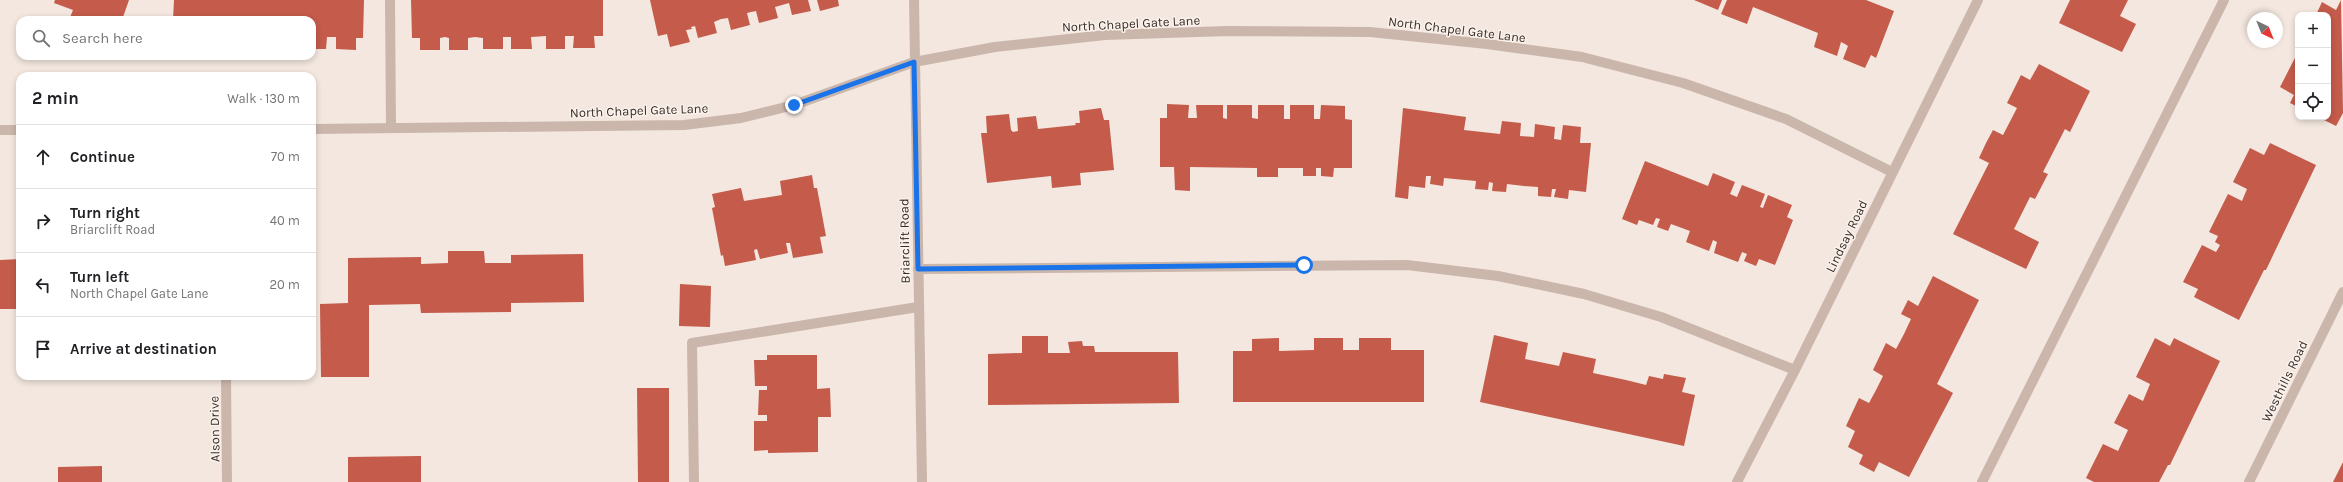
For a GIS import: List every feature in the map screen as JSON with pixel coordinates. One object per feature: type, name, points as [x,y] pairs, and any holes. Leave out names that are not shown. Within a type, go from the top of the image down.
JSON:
[{"type":"street","points":[[390,0],[392,127]]},
{"type":"street","name":"Briarclift Road","points":[[914,0],[922,482]]},
{"type":"street","name":"Lindsay Road","points":[[1737,482],[1795,370],[1978,0]]},
{"type":"street","points":[[1982,482],[2224,0]]},
{"type":"street","name":"North Chapel Gate Lane","points":[[316,128],[684,124],[741,118],[794,105],[914,62],[995,47],[1105,35],[1228,31],[1370,32],[1487,44],[1582,57],[1683,83],[1786,120],[1892,172]]},
{"type":"street","points":[[0,130],[16,130]]},
{"type":"street","points":[[918,269],[1407,265],[1498,276],[1584,294],[1661,317],[1795,370]]},
{"type":"street","name":"Westhills Road","points":[[2249,482],[2343,292]]},
{"type":"street","points":[[694,482],[692,344],[918,307]]},
{"type":"street","name":"Alson Drive","points":[[226,380],[227,482]]},
{"type":"building","points":[[55,0],[129,0],[123,16],[71,16],[73,10],[54,3]]},
{"type":"building","points":[[174,0],[364,0],[363,38],[356,38],[356,50],[336,49],[336,37],[327,37],[326,49],[316,49],[316,16],[173,16]]},
{"type":"building","points":[[411,0],[603,0],[603,36],[594,36],[595,48],[573,48],[574,36],[565,36],[565,49],[546,49],[546,36],[531,37],[532,49],[511,49],[511,37],[503,37],[503,49],[483,49],[483,38],[475,37],[468,38],[468,50],[449,50],[449,38],[445,37],[440,38],[440,50],[420,50],[420,38],[412,38]]},
{"type":"building","points":[[650,0],[808,0],[811,11],[792,15],[789,3],[775,7],[778,18],[759,23],[756,11],[751,12],[747,13],[750,25],[731,30],[728,18],[721,19],[714,22],[717,33],[698,38],[695,26],[691,27],[692,29],[686,30],[690,42],[670,47],[667,34],[658,36]]},
{"type":"building","points":[[817,0],[838,0],[839,6],[820,11]]},
{"type":"building","points":[[1694,0],[1722,0],[1718,10]]},
{"type":"building","points":[[1727,0],[1866,0],[1894,11],[1876,58],[1871,55],[1865,68],[1843,59],[1848,46],[1845,44],[1841,42],[1837,56],[1814,47],[1818,33],[1753,7],[1747,24],[1721,14]]},
{"type":"building","points":[[2070,0],[2128,0],[2120,16],[2136,24],[2122,52],[2059,23]]},
{"type":"building","points":[[2341,0],[2343,113],[2336,126],[2324,120],[2331,120],[2331,12],[2317,12],[2322,2],[2336,10]]},
{"type":"building","points":[[2295,58],[2295,106],[2290,103],[2294,95],[2280,87]]},
{"type":"building","points":[[2039,64],[2090,91],[2070,132],[2065,129],[2043,172],[2048,174],[2035,199],[2030,197],[2014,229],[2039,242],[2026,269],[1953,234],[1989,163],[1979,158],[1986,143],[1993,130],[2003,135],[2017,108],[2007,103],[2021,75],[2030,80]]},
{"type":"building","points":[[1167,104],[1189,105],[1188,118],[1197,118],[1196,105],[1223,105],[1223,118],[1227,119],[1227,105],[1252,105],[1252,118],[1258,119],[1258,105],[1284,105],[1284,119],[1290,119],[1290,105],[1314,105],[1314,119],[1320,119],[1321,105],[1345,106],[1345,119],[1352,120],[1352,168],[1334,168],[1333,177],[1321,176],[1321,168],[1316,168],[1316,176],[1303,176],[1303,168],[1278,168],[1278,177],[1257,177],[1257,168],[1190,167],[1190,191],[1175,190],[1174,167],[1160,167],[1160,118],[1167,118]]},
{"type":"building","points":[[1101,108],[1104,120],[1109,120],[1114,170],[1080,173],[1081,185],[1052,188],[1051,176],[987,183],[981,133],[987,133],[986,116],[1009,114],[1011,130],[1013,132],[1018,131],[1017,118],[1036,116],[1038,129],[1076,125],[1075,123],[1080,123],[1079,111]]},
{"type":"building","points":[[1403,108],[1466,117],[1464,130],[1500,134],[1502,121],[1521,123],[1520,136],[1534,137],[1535,124],[1555,127],[1554,139],[1561,140],[1563,125],[1581,127],[1580,143],[1591,143],[1586,192],[1569,190],[1568,199],[1554,197],[1556,189],[1552,189],[1551,197],[1538,196],[1538,187],[1507,184],[1506,192],[1492,191],[1493,183],[1489,182],[1488,190],[1475,189],[1476,181],[1444,178],[1443,186],[1430,184],[1431,176],[1426,176],[1425,188],[1409,186],[1408,199],[1395,197]]},
{"type":"building","points":[[2270,143],[2316,165],[2266,270],[2264,270],[2239,320],[2194,297],[2198,289],[2183,282],[2202,245],[2216,252],[2219,247],[2220,245],[2215,242],[2218,236],[2209,232],[2228,194],[2242,201],[2247,189],[2233,182],[2250,148],[2264,155]]},
{"type":"building","points":[[1645,161],[1708,186],[1713,173],[1735,182],[1730,194],[1737,197],[1742,185],[1765,194],[1760,207],[1763,208],[1768,195],[1792,205],[1787,217],[1793,220],[1775,265],[1759,259],[1756,266],[1744,261],[1747,254],[1742,252],[1738,262],[1714,253],[1717,242],[1713,240],[1709,251],[1686,242],[1690,231],[1671,224],[1668,231],[1657,227],[1660,219],[1656,218],[1653,225],[1639,220],[1637,225],[1622,219]]},
{"type":"building","points":[[812,175],[814,188],[817,188],[826,236],[820,237],[823,253],[793,258],[790,243],[786,243],[788,253],[760,259],[757,249],[754,250],[756,260],[725,266],[723,255],[721,256],[712,208],[715,207],[712,194],[741,188],[744,201],[782,195],[780,181]]},
{"type":"building","points":[[448,251],[484,251],[485,263],[511,263],[511,255],[583,254],[584,302],[511,303],[511,312],[421,313],[420,304],[369,305],[369,377],[321,377],[320,304],[348,303],[348,258],[421,257],[421,264],[448,263]]},
{"type":"building","points":[[16,259],[16,309],[0,309],[0,260]]},
{"type":"building","points":[[1933,276],[1979,300],[1937,384],[1953,393],[1909,477],[1879,462],[1874,472],[1859,464],[1863,455],[1848,447],[1855,431],[1846,426],[1859,398],[1869,403],[1883,376],[1873,370],[1886,343],[1896,349],[1904,334],[1911,319],[1901,314],[1908,300],[1918,306]]},
{"type":"building","points":[[680,284],[711,286],[710,327],[679,326]]},
{"type":"building","points":[[1494,335],[1528,343],[1525,359],[1559,366],[1563,352],[1596,359],[1593,373],[1646,385],[1649,376],[1663,379],[1664,374],[1686,378],[1682,392],[1695,395],[1684,446],[1480,402]]},
{"type":"building","points":[[1022,336],[1048,336],[1048,353],[1070,353],[1068,342],[1082,341],[1083,346],[1094,346],[1095,352],[1178,352],[1179,403],[988,405],[988,354],[1022,353]]},
{"type":"building","points":[[1279,338],[1279,351],[1314,350],[1314,338],[1343,338],[1343,350],[1359,350],[1359,338],[1391,338],[1391,350],[1424,350],[1424,402],[1233,402],[1233,351],[1252,351],[1252,339]]},
{"type":"building","points":[[2155,338],[2170,346],[2174,338],[2220,361],[2170,465],[2168,465],[2159,482],[2094,482],[2086,478],[2103,444],[2118,451],[2128,430],[2114,423],[2129,394],[2143,401],[2150,384],[2136,377]]},
{"type":"building","points":[[767,355],[817,355],[817,389],[830,388],[831,417],[818,417],[818,452],[768,453],[768,450],[754,451],[754,421],[767,421],[767,415],[758,415],[759,390],[767,390],[767,386],[755,386],[754,360],[767,360]]},
{"type":"building","points":[[637,388],[669,388],[669,482],[638,482]]},
{"type":"building","points":[[421,456],[421,482],[348,482],[348,457]]},
{"type":"building","points":[[2343,462],[2343,482],[2333,482]]},
{"type":"building","points":[[102,466],[102,482],[58,482],[58,467]]},
{"type":"route","points":[[794,105],[914,62],[918,269],[1304,265]]}]
